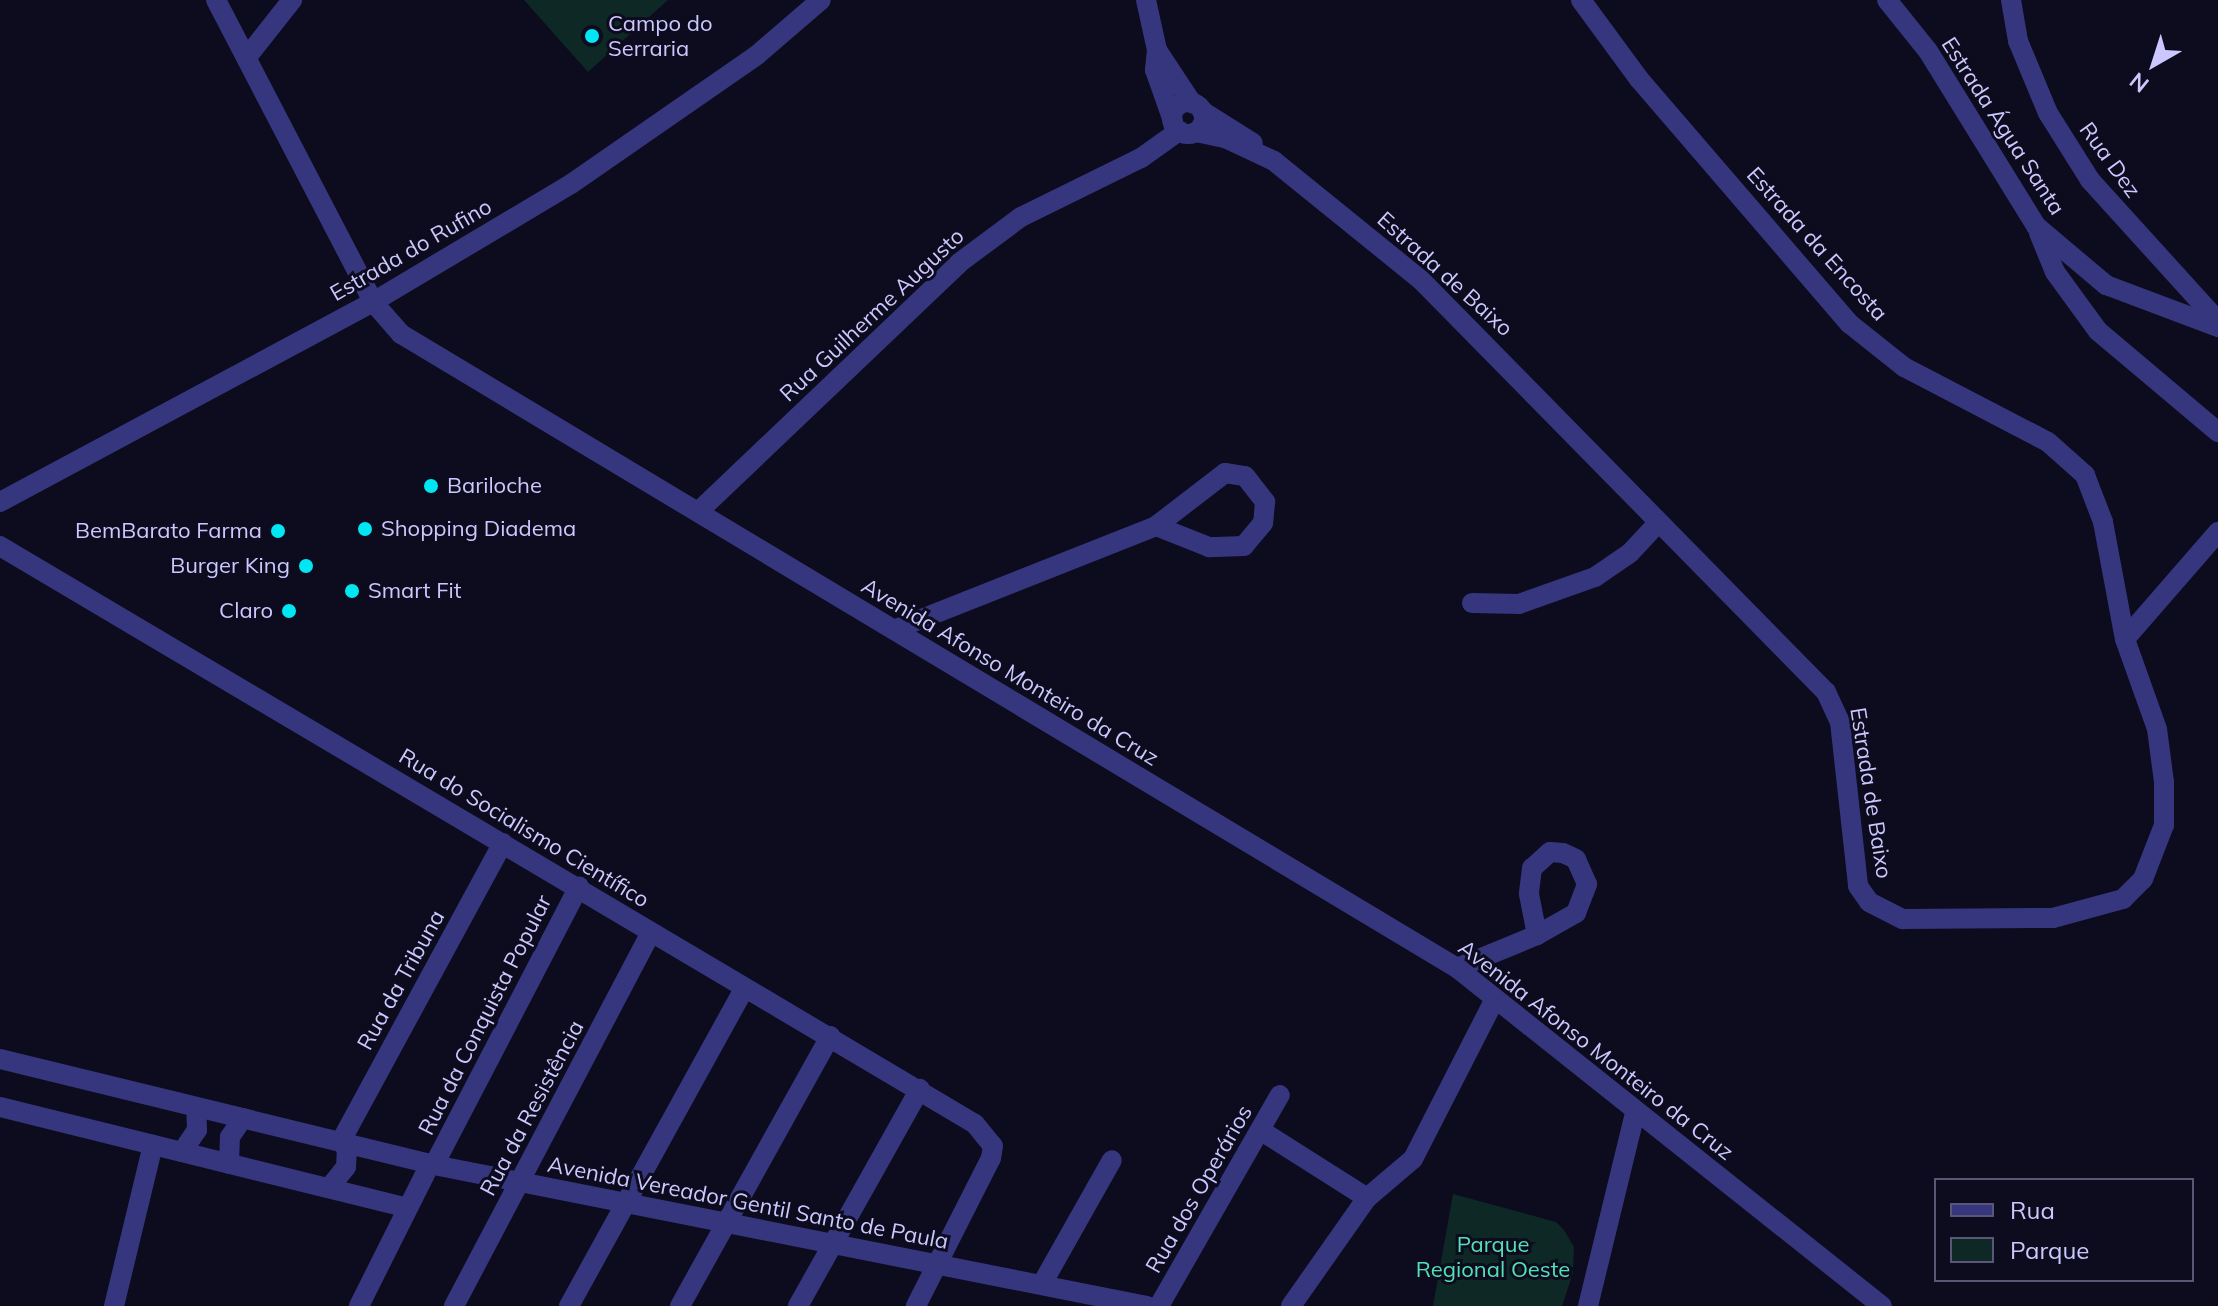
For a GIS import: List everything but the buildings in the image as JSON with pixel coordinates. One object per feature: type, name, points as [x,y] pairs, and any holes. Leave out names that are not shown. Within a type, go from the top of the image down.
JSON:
[{"type":"street","name":"Avenida Afonso Monteiro da Cruz","points":[[216,0],[373,302],[401,334],[442,364],[699,511],[1457,968],[1635,1113],[1882,1306]]},
{"type":"street","points":[[247,57],[292,0]]},
{"type":"street","name":"Estrada do Rufino","points":[[0,502],[373,302],[571,184],[757,55],[821,0]]},
{"type":"street","name":"Estrada de Baixo","points":[[1146,0],[1157,50],[1155,70],[1183,128],[1212,133],[1263,156]]},
{"type":"street","name":"Estrada da Encosta","points":[[1581,0],[1639,79],[1850,324],[1904,367],[2048,442],[2085,475],[2103,522],[2125,639]]},
{"type":"street","name":"Estrada Água Santa","points":[[1887,0],[1928,51],[2036,226],[2106,285],[2218,324]]},
{"type":"street","name":"Rua Dez","points":[[2011,0],[2018,41],[2048,113],[2090,180],[2218,324]]},
{"type":"street","name":"Estrada de Baixo","points":[[1157,50],[1197,107],[1236,128],[1263,156],[1421,280],[1476,331],[1657,524],[1836,707],[1858,886],[1869,902],[1903,919],[2053,918],[2123,899],[2143,879],[2164,825],[2164,782],[2157,729],[2125,639]]},
{"type":"street","points":[[1183,128],[1204,123],[1197,107]]},
{"type":"street","name":"Rua Guilherme Augusto","points":[[699,511],[959,263],[1021,217],[1141,158],[1183,128],[1175,109],[1197,107]]},
{"type":"street","points":[[2036,226],[2055,272],[2098,331],[2218,432]]},
{"type":"street","points":[[896,629],[1156,526],[1225,473],[1245,476],[1265,502],[1263,523],[1244,546],[1209,547],[1156,526]]},
{"type":"street","points":[[1472,603],[1519,604],[1595,577],[1630,553],[1657,524]]},
{"type":"street","points":[[2125,639],[2218,532]]},
{"type":"street","name":"Rua do Socialismo Científico","points":[[0,546],[579,887],[744,989],[920,1089],[988,1136],[993,1146],[986,1172],[936,1264]]},
{"type":"street","name":"Rua da Tribuna","points":[[341,1141],[503,843]]},
{"type":"street","name":"Rua da Conquista Popular","points":[[359,1306],[579,887]]},
{"type":"street","name":"Rua da Resistência","points":[[454,1306],[651,933]]},
{"type":"street","points":[[1457,968],[1537,935]]},
{"type":"street","points":[[569,1306],[744,989]]},
{"type":"street","points":[[1291,1306],[1367,1198],[1413,1159],[1495,999]]},
{"type":"street","points":[[680,1306],[830,1036]]},
{"type":"street","name":"Avenida Vereador Gentil Santo de Paula","points":[[0,1059],[519,1183],[1147,1306]]},
{"type":"street","points":[[798,1306],[920,1089]]},
{"type":"street","name":"Rua dos Operários","points":[[1159,1306],[1280,1095]]},
{"type":"street","points":[[0,1107],[408,1208]]},
{"type":"street","points":[[182,1152],[197,1130],[196,1107]]},
{"type":"street","points":[[1588,1306],[1635,1113]]},
{"type":"street","points":[[229,1164],[230,1137],[243,1118]]},
{"type":"street","points":[[1260,1130],[1367,1198]]},
{"type":"street","points":[[329,1188],[346,1167],[347,1150],[341,1141]]},
{"type":"street","points":[[114,1306],[153,1145]]},
{"type":"street","points":[[1042,1284],[1112,1160]]},
{"type":"street","points":[[916,1306],[936,1264]]},
{"type":"green space","name":"Campo do Serraria","points":[[524,0],[668,0],[588,72]]},
{"type":"green space","name":"Parque Regional Oeste","points":[[1453,1194],[1556,1222],[1564,1230],[1574,1247],[1573,1273],[1562,1306],[1433,1306]]},
{"type":"place","name":"Campo do Serraria","points":[[592,36]]},
{"type":"place","name":"Bariloche","points":[[431,486]]},
{"type":"place","name":"Shopping Diadema","points":[[365,529]]},
{"type":"place","name":"BemBarato Farma","points":[[278,531]]},
{"type":"place","name":"Burger King","points":[[306,566]]},
{"type":"place","name":"Smart Fit","points":[[352,591]]},
{"type":"place","name":"Claro","points":[[289,611]]}]
